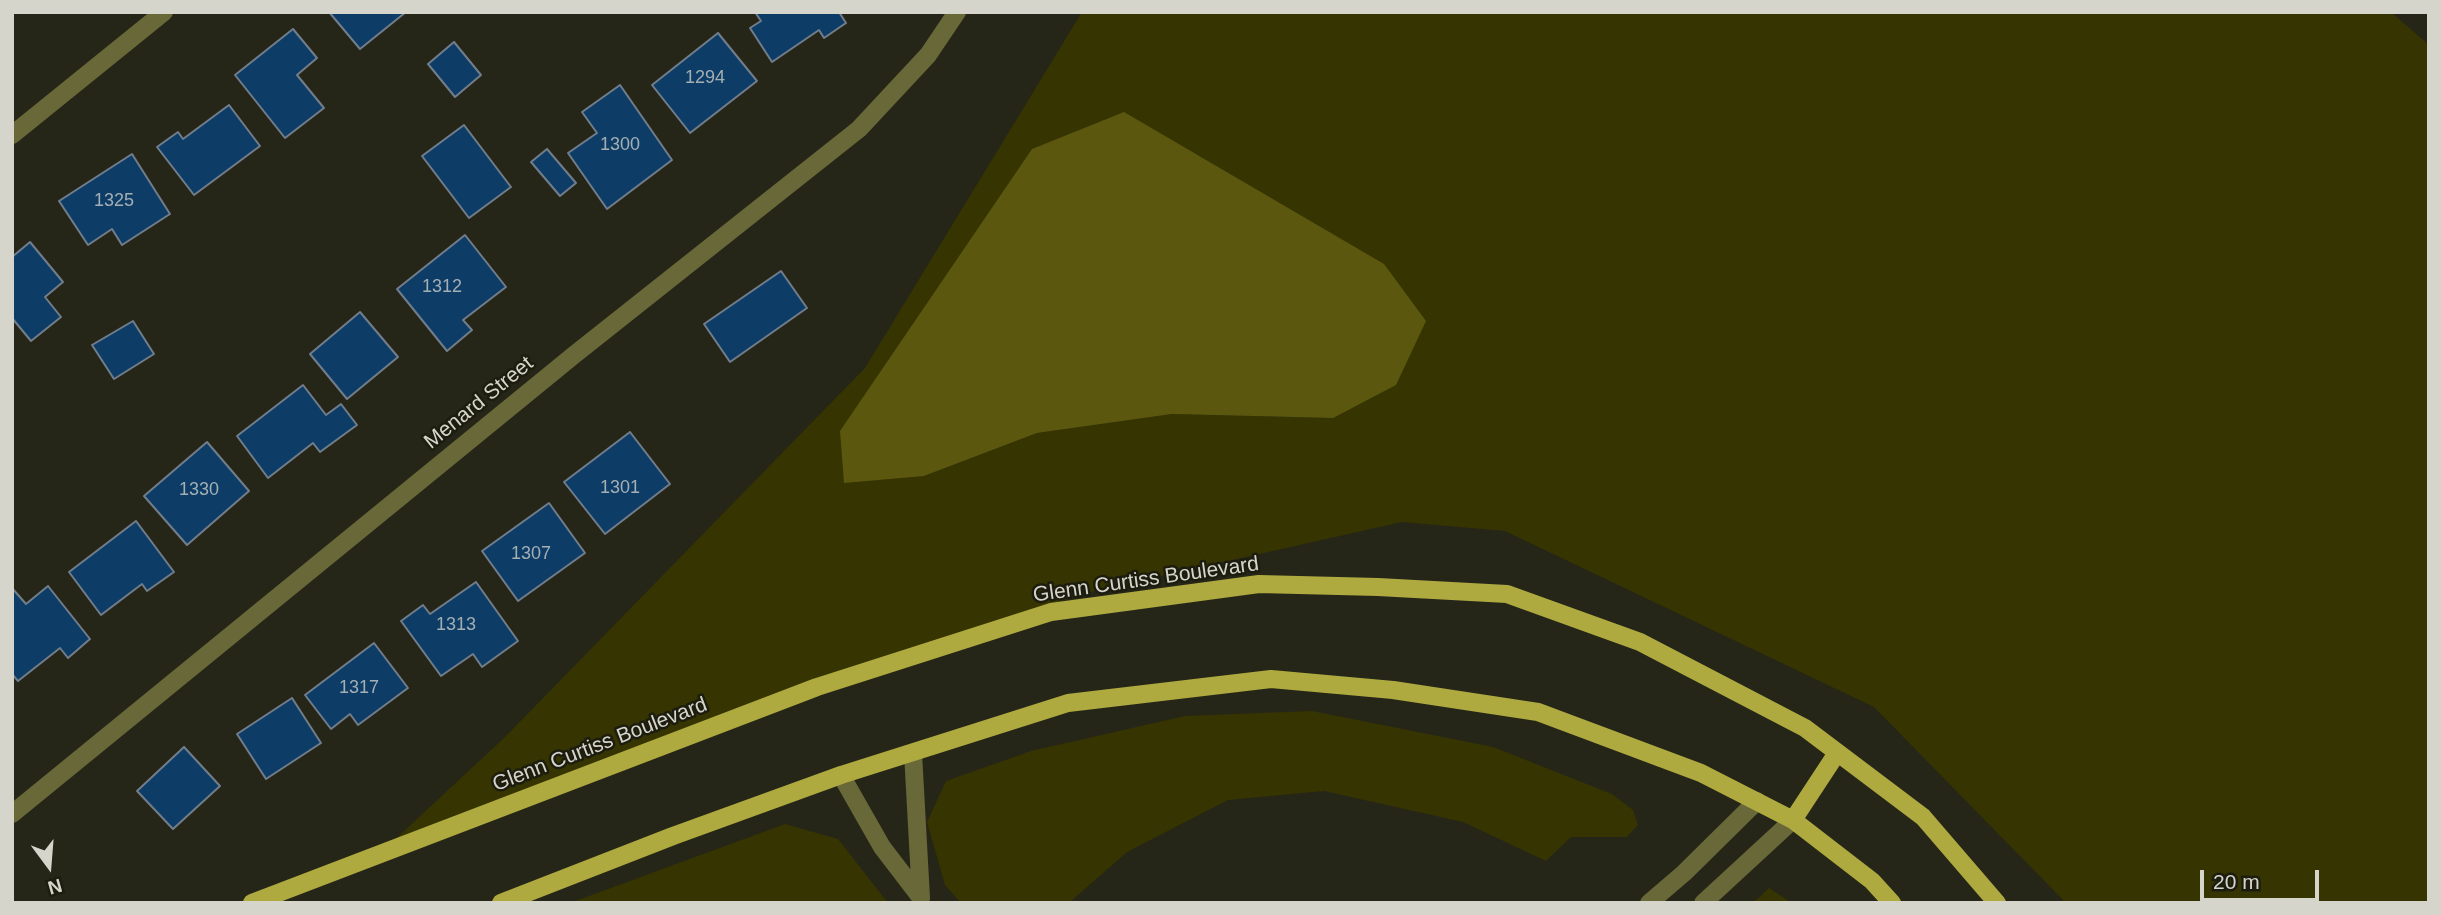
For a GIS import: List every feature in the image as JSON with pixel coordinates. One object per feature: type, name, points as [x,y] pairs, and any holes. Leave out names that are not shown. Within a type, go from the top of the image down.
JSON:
[{"type":"main road","name":"Glenn Curtiss Boulevard","points":[[252,903],[817,687],[1051,612],[1259,584],[1507,594],[1640,642],[1805,728],[1923,817],[1997,903]]},
{"type":"main road","points":[[501,903],[673,836],[841,775],[1068,703],[1271,679],[1393,690],[1538,712],[1702,773],[1793,820],[1872,881],[1892,903]]},
{"type":"main road","points":[[1793,820],[1837,753]]},
{"type":"street","points":[[12,135],[164,12]]},
{"type":"street","name":"Menard Street","points":[[12,814],[563,363],[859,129],[928,55],[957,12]]},
{"type":"street","points":[[841,775],[882,847],[921,898],[913,753]]},
{"type":"street","points":[[1649,903],[1757,802]]},
{"type":"street","points":[[1703,903],[1793,820]]},
{"type":"shaded area","points":[[1082,12],[2391,12],[2429,45],[2429,903],[2066,903],[1874,707],[1505,531],[1402,522],[1090,592],[805,684],[388,846],[505,737],[865,368]],"holes":[[[1032,149],[1333,418],[1172,414],[1037,433],[924,476]]]},
{"type":"shaded area","points":[[1124,112],[1384,264],[1426,321],[1396,385],[1333,418],[1172,414],[1037,433],[924,476],[844,483],[840,431],[1032,149]]},
{"type":"shaded area","points":[[1312,711],[1493,747],[1612,794],[1633,810],[1638,825],[1627,837],[1571,837],[1546,861],[1463,822],[1324,791],[1228,800],[1127,852],[1069,903],[961,903],[945,885],[927,822],[946,781],[1031,751],[1185,716]]},
{"type":"shaded area","points":[[785,824],[838,839],[888,903],[570,903]]},
{"type":"shaded area","points":[[1769,888],[1792,903],[1753,903]]},
{"type":"building","points":[[329,12],[406,12],[360,49]]},
{"type":"building","points":[[755,12],[839,12],[846,23],[824,38],[819,30],[772,62],[750,28],[761,21]]},
{"type":"building","points":[[293,29],[317,58],[297,75],[324,108],[285,138],[235,75]]},
{"type":"building","points":[[718,33],[757,81],[690,133],[652,85]]},
{"type":"building","points":[[454,42],[481,75],[455,97],[428,64]]},
{"type":"building","points":[[620,85],[672,160],[607,209],[568,153],[597,133],[582,112]]},
{"type":"building","points":[[229,105],[260,146],[194,195],[157,147],[178,132],[183,139]]},
{"type":"building","points":[[464,125],[511,187],[469,218],[422,156]]},
{"type":"building","points":[[547,149],[576,183],[560,196],[531,162]]},
{"type":"building","points":[[132,154],[170,214],[122,245],[112,229],[88,245],[59,201]]},
{"type":"building","points":[[465,235],[506,287],[463,320],[472,330],[447,351],[397,289]]},
{"type":"building","points":[[30,242],[63,282],[45,297],[61,317],[31,341],[12,318],[12,257]]},
{"type":"building","points":[[781,271],[807,308],[730,362],[704,324]]},
{"type":"building","points":[[360,312],[398,357],[347,399],[310,354]]},
{"type":"building","points":[[133,321],[154,354],[114,379],[92,345]]},
{"type":"building","points":[[303,385],[326,415],[341,404],[357,425],[320,452],[313,443],[268,478],[237,436]]},
{"type":"building","points":[[630,432],[670,484],[605,534],[564,482]]},
{"type":"building","points":[[207,442],[249,491],[187,545],[144,496]]},
{"type":"building","points":[[549,503],[585,553],[518,601],[482,551]]},
{"type":"building","points":[[136,521],[174,572],[147,591],[142,584],[101,615],[69,572]]},
{"type":"building","points":[[476,582],[518,641],[482,667],[473,654],[441,676],[401,621],[423,605],[430,614]]},
{"type":"building","points":[[48,586],[90,639],[68,658],[60,648],[18,681],[12,674],[12,588],[26,604]]},
{"type":"building","points":[[374,643],[408,688],[358,725],[350,714],[331,729],[305,695]]},
{"type":"building","points":[[292,698],[321,743],[266,779],[237,734]]},
{"type":"building","points":[[184,747],[220,786],[173,829],[137,791]]}]
